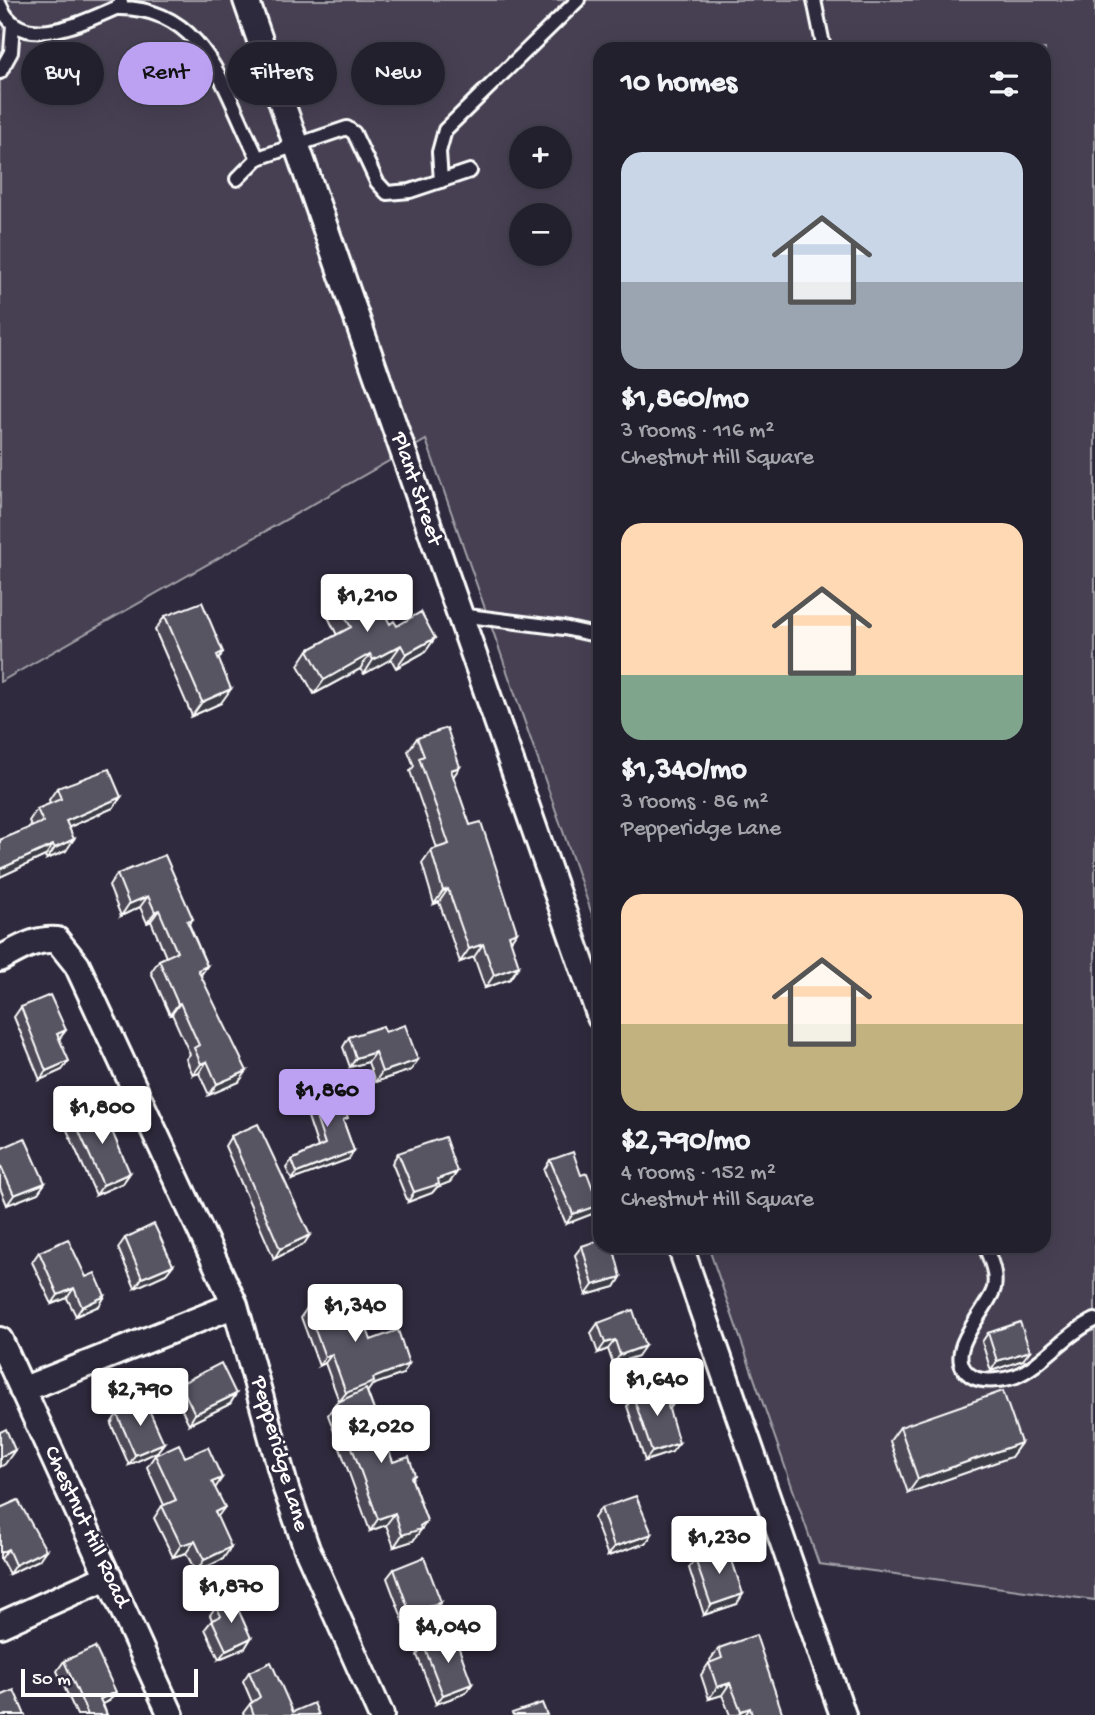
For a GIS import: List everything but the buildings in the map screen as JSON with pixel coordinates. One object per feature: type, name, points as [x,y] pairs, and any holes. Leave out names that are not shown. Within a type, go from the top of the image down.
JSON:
[{"type":"street","name":"Plant Street","points":[[246,0],[593,997]]},
{"type":"street","name":"Pepperidge Lane","points":[[0,959],[30,943],[46,939],[57,940],[68,950],[235,1305],[286,1489],[307,1549],[381,1715]]},
{"type":"street","points":[[682,1253],[843,1715]]},
{"type":"street","points":[[22,1390],[235,1305]]},
{"type":"street","name":"Chestnut Hill Road","points":[[0,1340],[171,1715]]},
{"type":"street","points":[[0,1625],[109,1576]]},
{"type":"lane","points":[[441,181],[439,152],[445,130],[578,0]]},
{"type":"lane","points":[[814,0],[823,42]]},
{"type":"lane","points":[[0,5],[13,24],[35,33],[66,27],[120,4],[159,15],[178,24],[198,42],[226,87],[258,158]]},
{"type":"lane","points":[[0,72],[11,51],[13,24]]},
{"type":"lane","points":[[237,179],[258,158],[347,128],[354,133],[377,182],[387,193],[411,191],[470,171]]},
{"type":"lane","points":[[460,615],[564,628],[593,634]]},
{"type":"lane","points":[[987,1253],[995,1285],[982,1312],[963,1337],[965,1370],[972,1377],[992,1380],[1016,1376],[1062,1340],[1095,1320]]},
{"type":"shaded area","points":[[0,0],[1095,0],[1095,1600],[819,1564],[710,1253],[1051,1253],[1051,42],[593,42],[593,917],[426,440],[0,682]]}]
